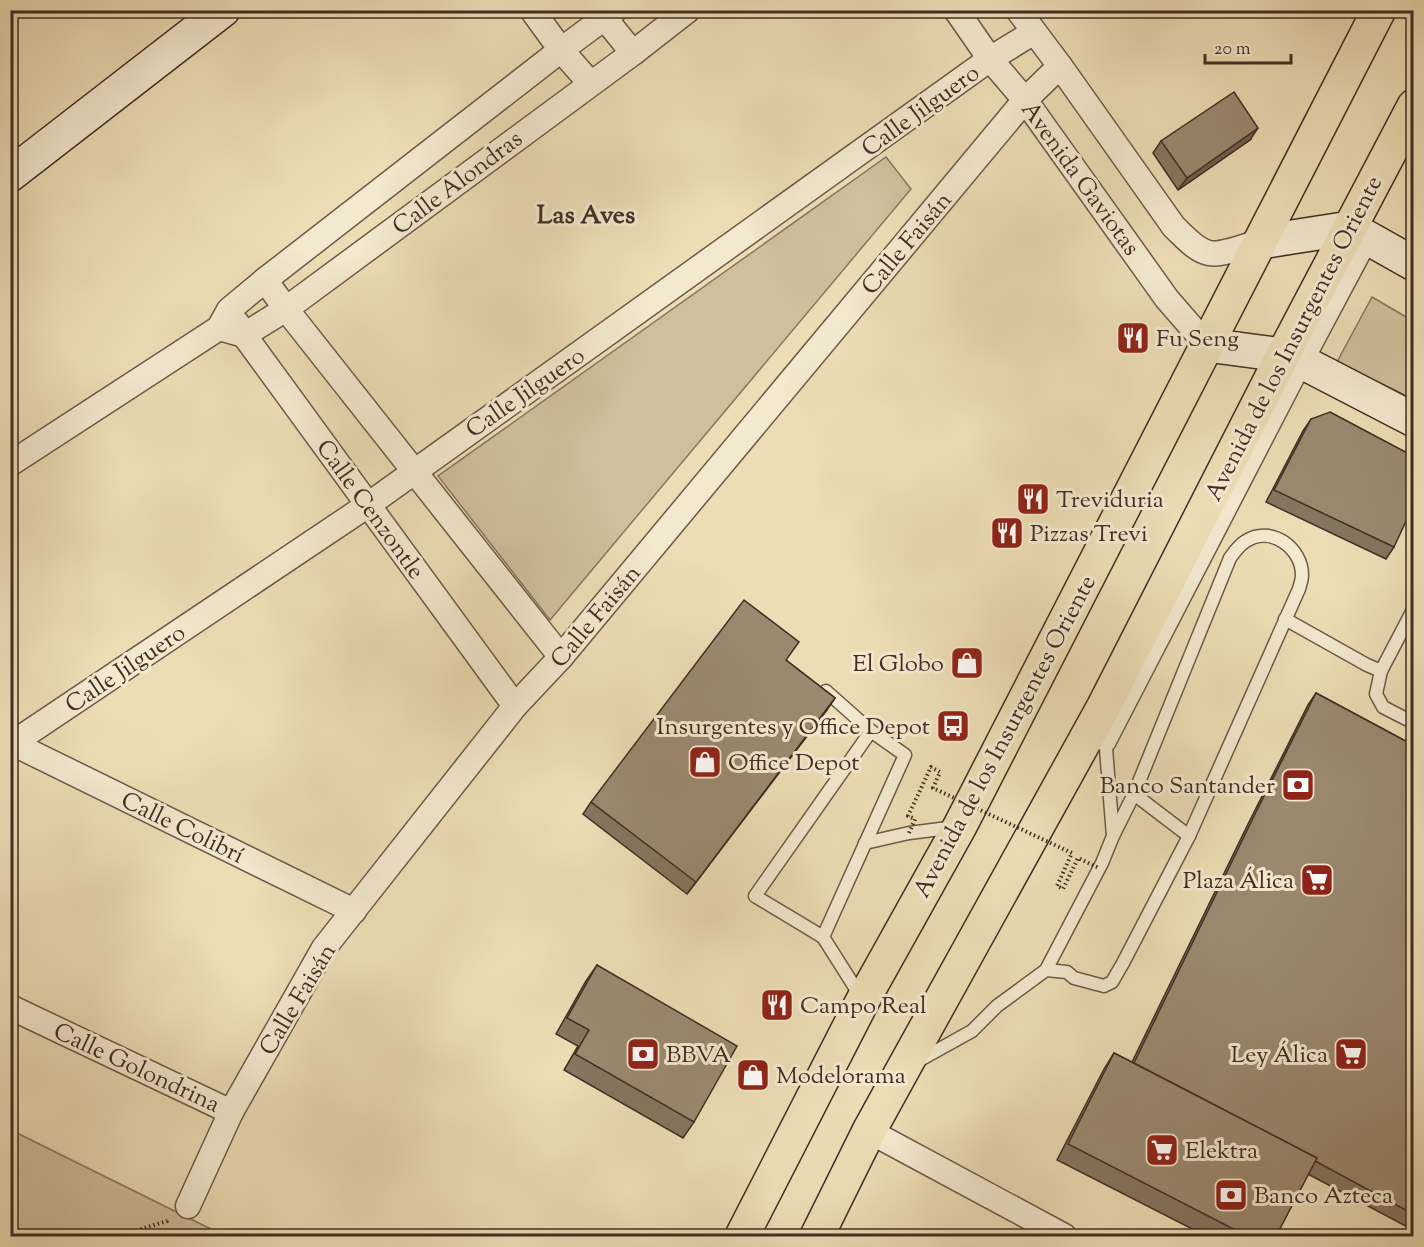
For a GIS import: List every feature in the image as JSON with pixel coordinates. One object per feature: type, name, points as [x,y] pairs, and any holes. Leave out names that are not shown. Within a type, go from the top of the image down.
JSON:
[{"type":"highway","name":"Avenida de los Insurgentes Oriente","points":[[742,1236],[863,1000],[960,826],[1378,10]]},
{"type":"highway","name":"Avenida de los Insurgentes Oriente","points":[[817,1236],[869,1131],[1294,365],[1359,233],[1413,106]]},
{"type":"main road","points":[[10,175],[223,10]]},
{"type":"main road","points":[[1260,242],[1359,233],[1413,264]]},
{"type":"main road","points":[[1207,345],[1294,365],[1413,420]]},
{"type":"street","points":[[531,10],[561,50],[590,83]]},
{"type":"street","name":"Calle Alondras","points":[[244,335],[286,309],[688,10]]},
{"type":"street","name":"Avenida Gaviotas","points":[[956,10],[990,59],[1025,100],[1167,299],[1207,345]]},
{"type":"street","name":"Avenida Gaviotas","points":[[1018,10],[1174,227],[1194,246],[1209,253],[1260,242]]},
{"type":"street","points":[[606,13],[633,53]]},
{"type":"street","name":"Calle Alondras","points":[[10,465],[224,319],[265,280],[606,13]]},
{"type":"street","name":"Calle Jilguero","points":[[11,744],[368,505],[990,59],[1034,32]]},
{"type":"street","name":"Calle Faisán","points":[[188,1206],[231,1112],[324,948],[515,706],[561,657],[1025,100],[1060,66]]},
{"type":"street","points":[[265,280],[561,657]]},
{"type":"street","name":"Calle Cenzontle","points":[[224,319],[244,335],[515,706]]},
{"type":"street","name":"Avenida de los Insurgentes Oriente","points":[[1106,743],[1294,365]]},
{"type":"street","name":"Calle Colibrí","points":[[11,744],[354,911]]},
{"type":"street","name":"Calle Golondrina","points":[[10,1007],[231,1112]]},
{"type":"street","points":[[869,1131],[1064,1236]]},
{"type":"lane","points":[[902,1071],[972,1030],[998,1006],[1046,970],[1134,795],[1230,558],[1237,547],[1248,539],[1260,536],[1274,537],[1285,543],[1298,558],[1302,577],[1299,589],[1189,836],[1124,963],[1112,982],[1104,986],[1074,978],[1067,972],[1046,970]]},
{"type":"lane","points":[[1413,608],[1381,671],[1376,694],[1383,707],[1413,723]]},
{"type":"lane","points":[[1285,619],[1381,671]]},
{"type":"lane","points":[[823,937],[905,754],[871,731],[826,692]]},
{"type":"lane","points":[[1104,706],[1113,836]]},
{"type":"lane","points":[[863,1000],[823,937],[755,896],[871,731]]},
{"type":"lane","points":[[1134,795],[1189,836]]},
{"type":"lane","points":[[865,843],[909,833],[960,826]]},
{"type":"path","points":[[909,833],[915,819],[908,816],[931,767],[940,772],[933,788],[1072,853],[1057,886],[1063,889],[1078,858],[1099,868]]},
{"type":"path","points":[[119,1236],[167,1221],[173,1211],[188,1206]]},
{"type":"shaded area","points":[[886,157],[911,189],[550,620],[438,476]]},
{"type":"shaded area","points":[[1372,297],[1413,321],[1413,399],[1337,362]]},
{"type":"shaded area","points":[[11,1130],[225,1236],[11,1236]]},
{"type":"building","points":[[1234,92],[1258,128],[1187,178],[1161,141]]},
{"type":"building","points":[[1330,412],[1413,456],[1413,506],[1394,547],[1274,490],[1311,419]]},
{"type":"building","name":"Office Depot","points":[[744,600],[799,642],[786,660],[835,698],[696,882],[591,802]]},
{"type":"building","name":"Plaza Álica","points":[[1316,693],[1413,745],[1413,1214],[1315,1161],[1317,1158],[1134,1063]]},
{"type":"building","name":"BBVA","points":[[597,965],[737,1046],[694,1122],[575,1054],[589,1030],[567,1018]]},
{"type":"building","name":"Elektra","points":[[1114,1053],[1317,1158],[1276,1236],[1247,1236],[1068,1144]]},
{"type":"place","name":"Fu Seng","points":[[1133,338]]},
{"type":"place","name":"Treviduria","points":[[1033,499]]},
{"type":"place","name":"Pizzas Trevi","points":[[1007,533]]},
{"type":"place","name":"El Globo","points":[[967,663]]},
{"type":"place","name":"Insurgentes y Office Depot","points":[[953,726]]},
{"type":"place","name":"Office Depot","points":[[705,762]]},
{"type":"place","name":"Banco Santander","points":[[1298,785]]},
{"type":"place","name":"Plaza Álica","points":[[1317,880]]},
{"type":"place","name":"Campo Real","points":[[777,1005]]},
{"type":"place","name":"BBVA","points":[[643,1054]]},
{"type":"place","name":"Ley Álica","points":[[1351,1054]]},
{"type":"place","name":"Modelorama","points":[[753,1075]]},
{"type":"place","name":"Elektra","points":[[1162,1150]]},
{"type":"place","name":"Banco Azteca","points":[[1231,1195]]},
{"type":"district","name":"Las Aves","points":[[586,214]]}]
